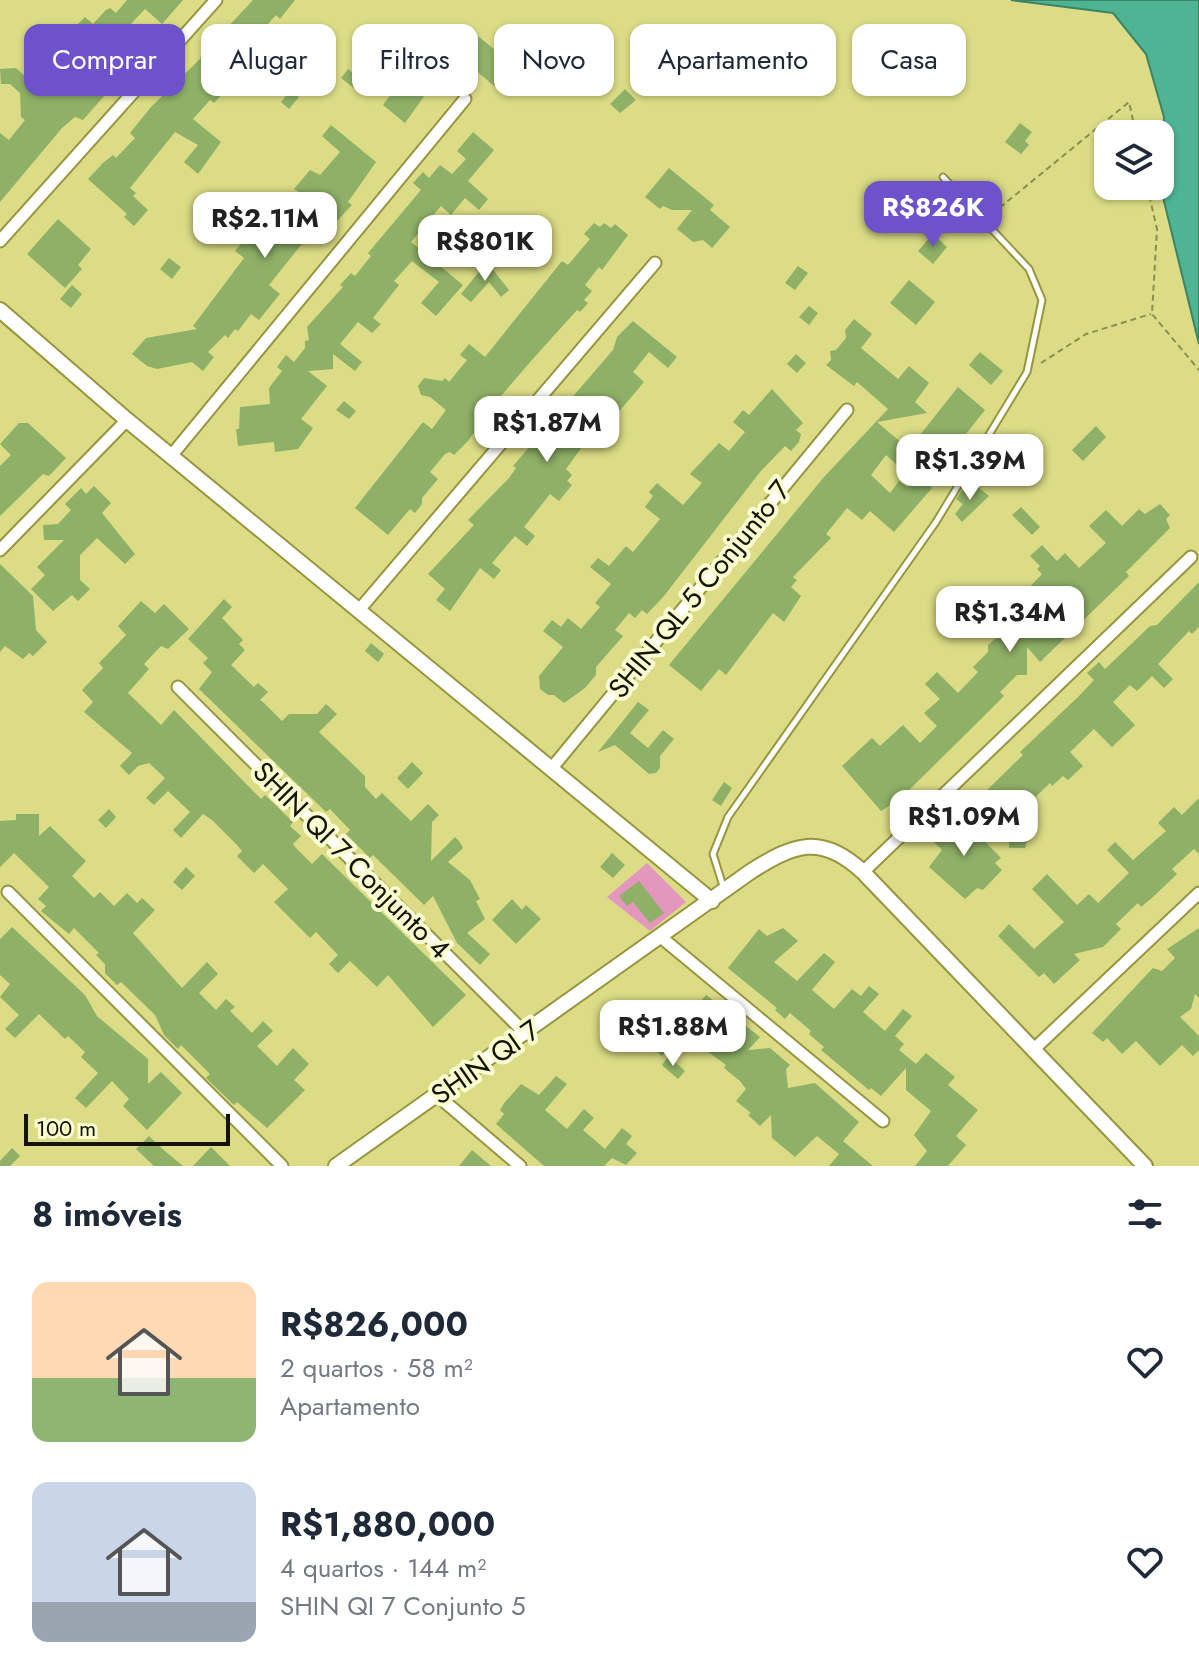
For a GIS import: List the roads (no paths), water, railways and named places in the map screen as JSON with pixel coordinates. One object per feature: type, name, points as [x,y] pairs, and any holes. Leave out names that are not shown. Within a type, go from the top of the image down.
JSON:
[{"type":"street","points":[[0,241],[216,0]]},
{"type":"street","points":[[171,456],[465,99]]},
{"type":"street","points":[[359,610],[655,263]]},
{"type":"street","points":[[0,310],[127,420],[712,901]]},
{"type":"street","name":"SHIN QL 5 Conjunto 7","points":[[551,769],[847,410]]},
{"type":"street","points":[[0,550],[127,420]]},
{"type":"street","points":[[863,872],[1191,557]]},
{"type":"street","name":"SHIN QI 7 Conjunto 4","points":[[178,687],[526,1034]]},
{"type":"street","name":"SHIN QI 7","points":[[336,1166],[774,857],[798,847],[818,847],[838,852],[863,872],[1145,1166]]},
{"type":"street","points":[[8,892],[282,1166]]},
{"type":"street","points":[[1033,1050],[1199,893]]},
{"type":"street","points":[[662,938],[883,1121]]},
{"type":"street","points":[[438,1096],[520,1166]]},
{"type":"lane","points":[[725,891],[713,854],[728,817],[936,522],[1027,372],[1042,300],[1029,269],[943,177]]}]
